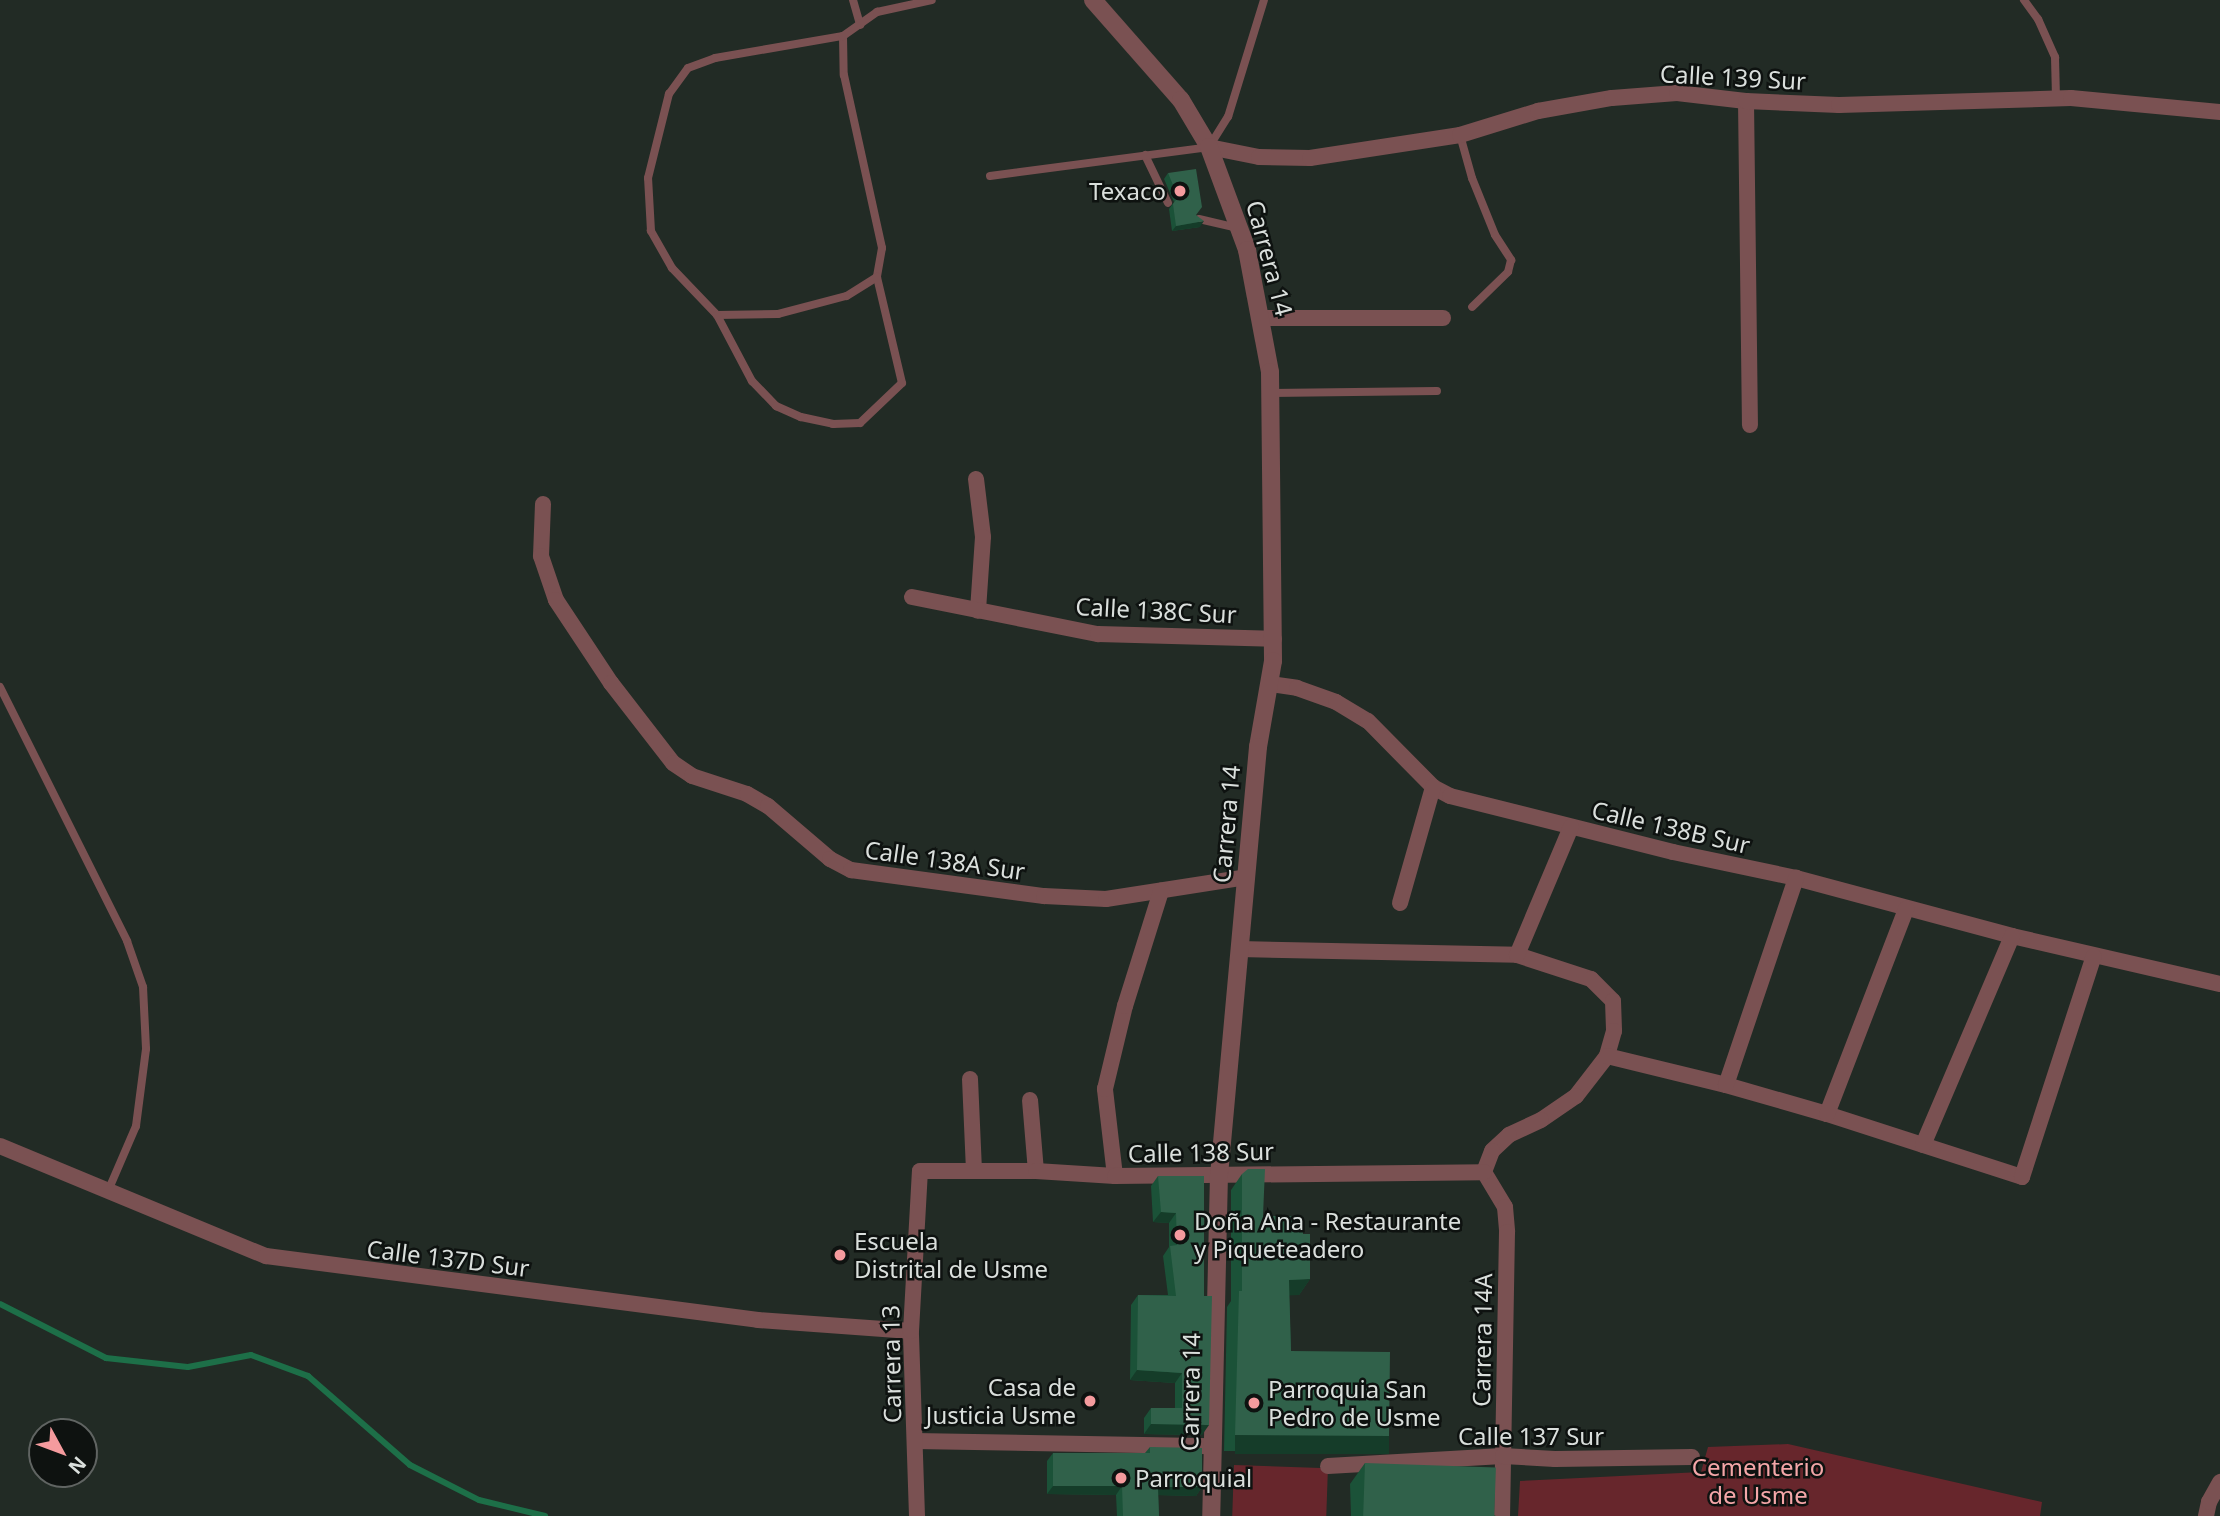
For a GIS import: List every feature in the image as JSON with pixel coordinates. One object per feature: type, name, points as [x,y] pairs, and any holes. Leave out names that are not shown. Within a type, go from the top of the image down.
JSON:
[{"type":"street","name":"Carrera 14","points":[[1093,0],[1181,100],[1209,147],[1240,229],[1262,318],[1271,393],[1274,639],[1270,684],[1258,747],[1219,1174],[1211,1516]]},
{"type":"street","name":"Calle 139 Sur","points":[[1209,147],[1259,156],[1310,158],[1460,135],[1538,111],[1612,98],[1677,93],[1746,101],[1839,105],[2056,99],[2220,112]]},
{"type":"street","points":[[1746,101],[1750,425]]},
{"type":"street","points":[[1262,318],[1443,318]]},
{"type":"street","points":[[976,479],[983,537],[978,611]]},
{"type":"street","name":"Calle 138A Sur","points":[[543,504],[541,556],[556,600],[673,763],[692,776],[747,794],[768,806],[830,859],[851,870],[1044,896],[1106,898],[1246,877]]},
{"type":"street","name":"Calle 138C Sur","points":[[912,597],[1098,634],[1274,639]]},
{"type":"street","name":"Calle 138B Sur","points":[[1270,684],[1297,688],[1336,702],[1368,721],[1433,787],[1450,796],[1571,827],[1796,878],[2012,936],[2220,984]]},
{"type":"street","points":[[1400,902],[1433,787]]},
{"type":"street","points":[[1517,955],[1571,827]]},
{"type":"street","points":[[1726,1085],[1796,878]]},
{"type":"street","points":[[1115,1176],[1105,1089],[1125,1006],[1161,891]]},
{"type":"street","points":[[1827,1114],[1906,909]]},
{"type":"street","points":[[1923,1145],[2012,936]]},
{"type":"street","points":[[1239,949],[1517,955],[1591,979],[1613,1001],[1614,1031],[1607,1056],[1576,1096],[1541,1120],[1509,1135],[1492,1151],[1483,1172]]},
{"type":"street","points":[[1607,1056],[1726,1085],[1827,1114],[2022,1177],[2094,956]]},
{"type":"street","points":[[970,1079],[974,1170]]},
{"type":"street","points":[[1030,1101],[1036,1171]]},
{"type":"street","name":"Calle 137D Sur","points":[[0,1146],[266,1256],[758,1320],[911,1331]]},
{"type":"street","name":"Calle 138 Sur","points":[[920,1171],[1036,1171],[1115,1176],[1483,1172]]},
{"type":"street","name":"Carrera 13","points":[[917,1516],[911,1331],[920,1171]]},
{"type":"street","name":"Carrera 14A","points":[[1483,1172],[1505,1207],[1507,1232],[1502,1516]]},
{"type":"street","points":[[915,1441],[1213,1446]]},
{"type":"street","name":"Calle 137 Sur","points":[[1328,1466],[1503,1456],[1555,1459],[1692,1457]]},
{"type":"street","points":[[2206,1516],[2209,1503],[2220,1482]]},
{"type":"lane","points":[[853,0],[860,25]]},
{"type":"lane","points":[[843,36],[844,75],[882,248],[877,276],[902,383],[860,424],[833,424],[801,418],[776,407],[752,381],[717,315],[673,268],[651,232],[648,178],[669,94],[688,68],[715,58],[843,36],[877,12],[932,0]]},
{"type":"lane","points":[[990,176],[1209,147],[1228,117],[1265,0]]},
{"type":"lane","points":[[2024,0],[2038,19],[2056,57],[2056,99]]},
{"type":"lane","points":[[1460,135],[1472,178],[1496,235],[1511,260],[1508,272],[1472,307]]},
{"type":"lane","points":[[1145,155],[1168,203]]},
{"type":"lane","points":[[1199,219],[1240,229]]},
{"type":"lane","points":[[717,315],[778,314],[846,296],[877,276]]},
{"type":"lane","points":[[1271,393],[1437,391]]},
{"type":"lane","points":[[0,687],[127,941],[143,987],[146,1049],[136,1126],[107,1192]]},
{"type":"green space","name":"Cementerio de Usme","points":[[1788,1444],[2042,1502],[2040,1516],[1518,1516],[1520,1481],[1701,1472],[1708,1447]]},
{"type":"green space","points":[[1234,1465],[1328,1468],[1326,1516],[1232,1516]]},
{"type":"building","name":"Texaco","points":[[1196,169],[1202,207],[1196,215],[1204,221],[1176,226],[1173,204],[1178,197],[1168,173]]},
{"type":"building","points":[[1248,1169],[1265,1169],[1263,1216],[1303,1216],[1303,1234],[1310,1234],[1310,1279],[1289,1280],[1291,1351],[1390,1352],[1389,1436],[1235,1435],[1239,1291],[1242,1291],[1242,1174]]},
{"type":"building","points":[[1158,1176],[1204,1176],[1204,1296],[1212,1296],[1209,1425],[1151,1424],[1151,1408],[1182,1408],[1182,1373],[1137,1370],[1138,1295],[1176,1296],[1170,1246],[1177,1245],[1176,1213],[1161,1212]]},
{"type":"building","name":"Parroquial","points":[[1150,1447],[1202,1448],[1202,1487],[1158,1487],[1159,1516],[1123,1516],[1122,1486],[1053,1486],[1053,1453],[1150,1453]]},
{"type":"building","points":[[1365,1463],[1496,1468],[1494,1516],[1363,1516]]},
{"type":"waterway","points":[[0,1304],[106,1358],[188,1367],[251,1355],[308,1376],[410,1465],[479,1500],[545,1516]]},
{"type":"place","name":"Texaco","points":[[1180,191]]},
{"type":"place","name":"Doña Ana - Restaurante y Piqueteadero","points":[[1180,1235]]},
{"type":"place","name":"Escuela Distrital de Usme","points":[[840,1255]]},
{"type":"place","name":"Casa de Justicia Usme","points":[[1090,1401]]},
{"type":"place","name":"Parroquia San Pedro de Usme","points":[[1254,1403]]},
{"type":"place","name":"Parroquial","points":[[1121,1478]]}]
